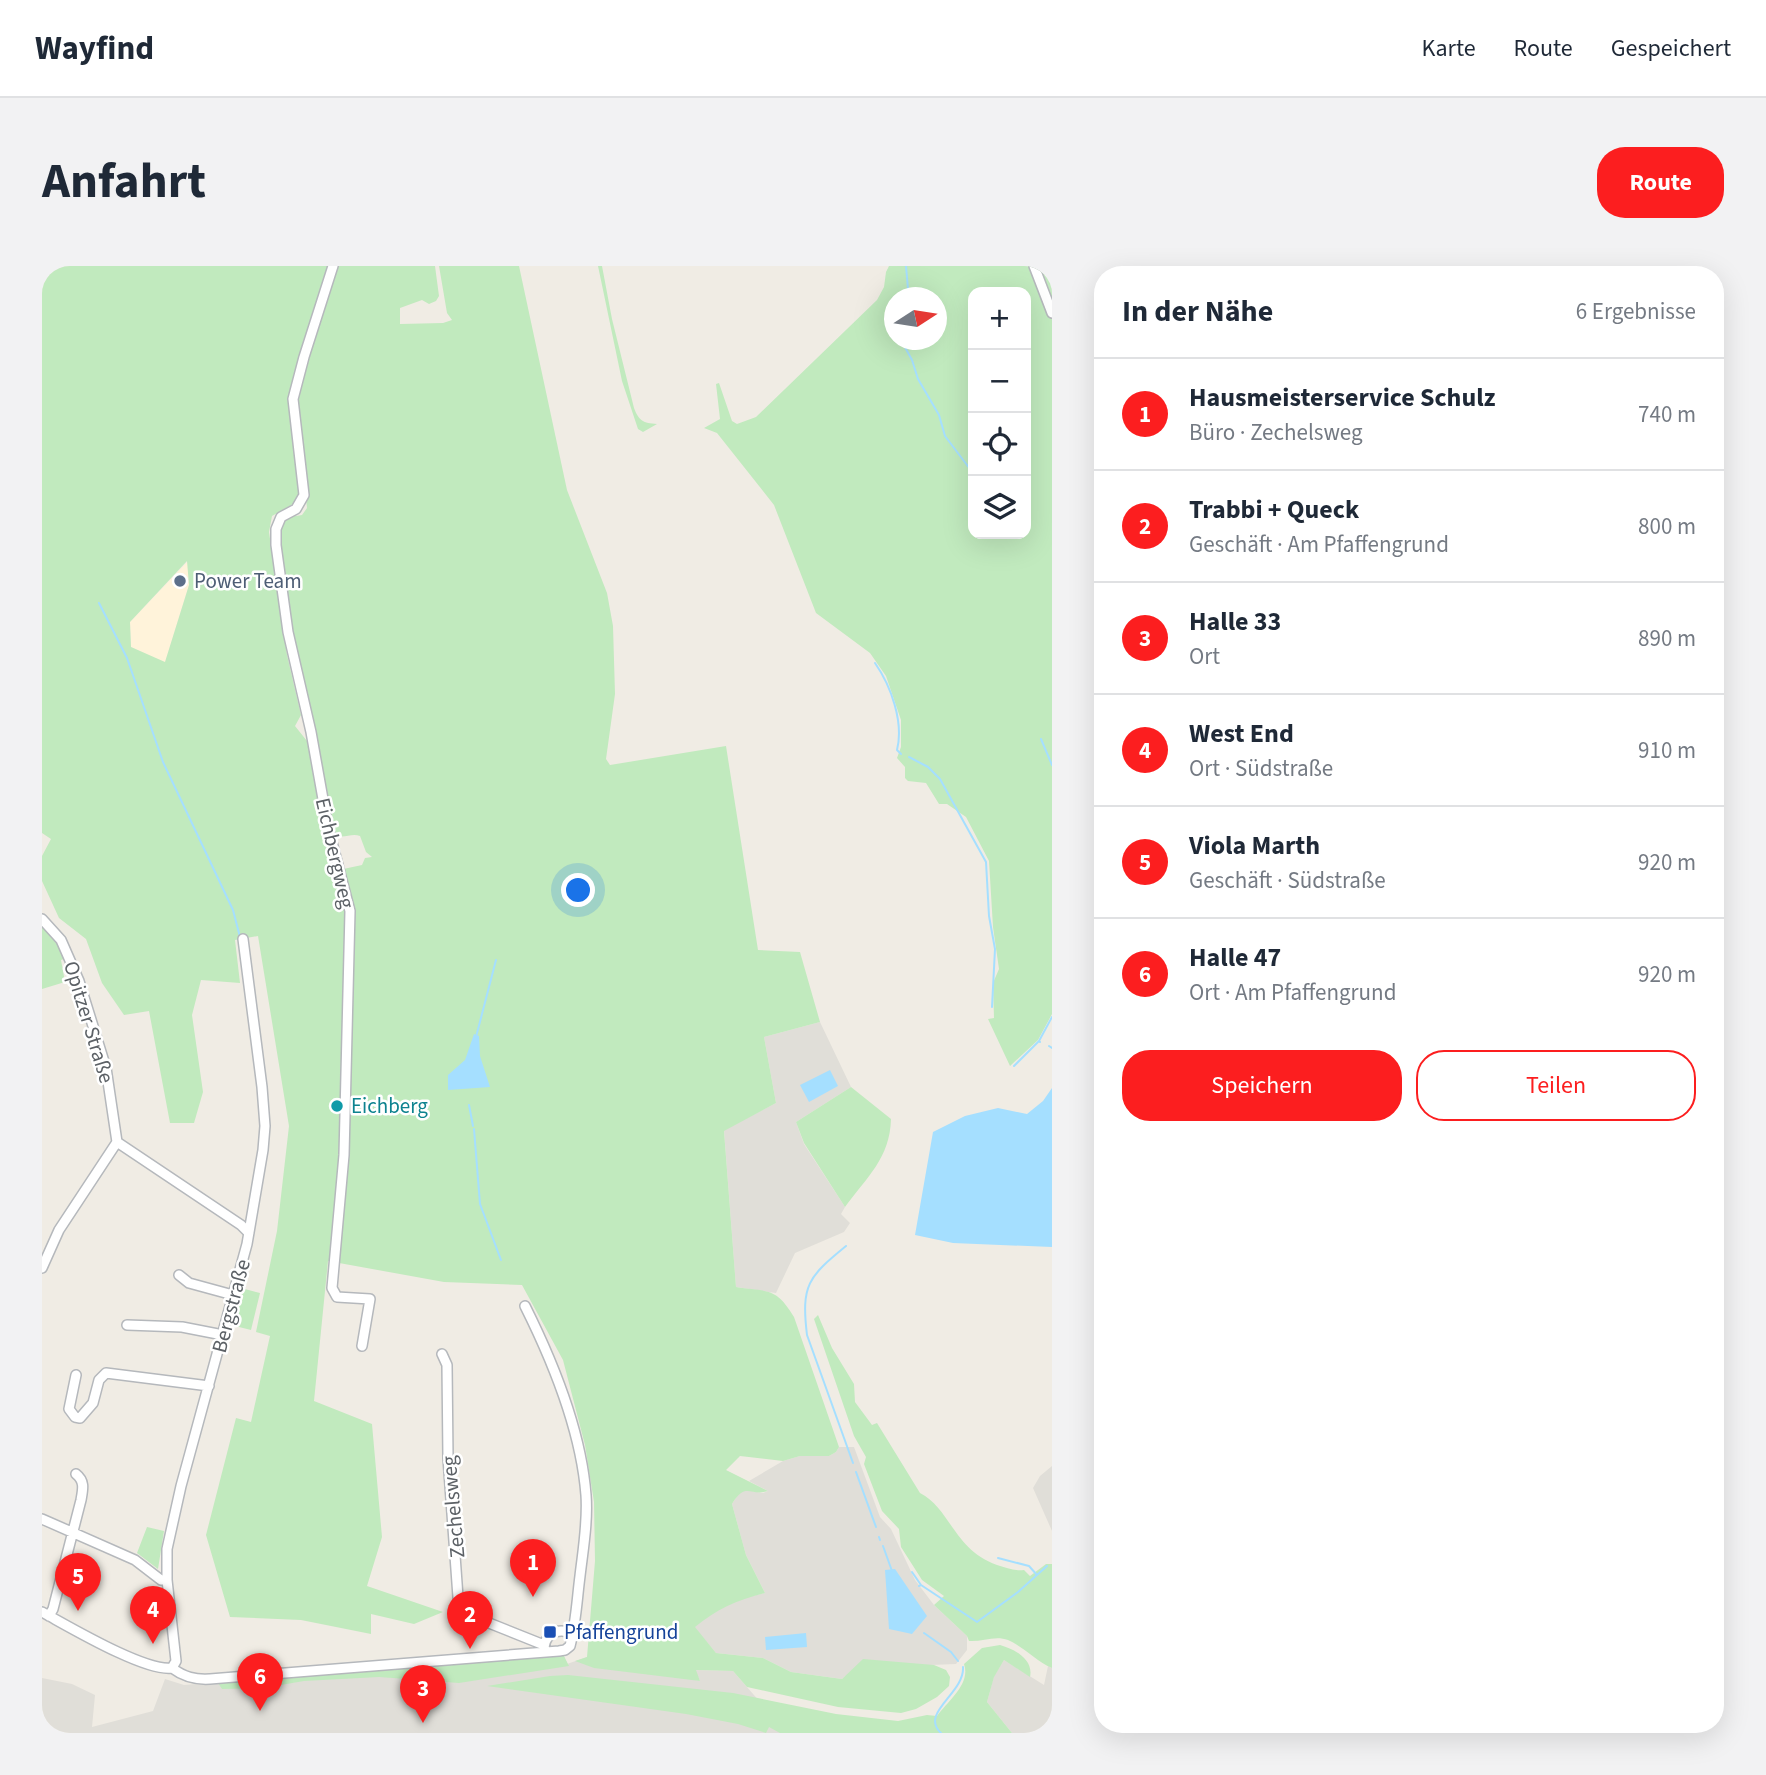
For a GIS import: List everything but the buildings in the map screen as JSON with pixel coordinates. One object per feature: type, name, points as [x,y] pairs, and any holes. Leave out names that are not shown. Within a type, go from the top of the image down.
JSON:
[{"type":"street","name":"Eichbergweg","points":[[333,266],[296,385],[294,415],[304,495],[300,505],[281,517],[276,529],[288,632],[311,732],[328,827],[350,911],[344,1156],[337,1244],[332,1271],[334,1293],[337,1297],[367,1297],[371,1303],[362,1346]]},
{"type":"street","points":[[1034,266],[1052,313]]},
{"type":"street","name":"Opitzer Straße","points":[[42,919],[61,940],[79,981],[106,1068],[117,1142]]},
{"type":"street","name":"Bergstraße","points":[[172,1668],[176,1661],[167,1580],[169,1537],[249,1233],[265,1126],[261,1073],[243,939]]},
{"type":"street","points":[[42,1268],[59,1230],[117,1142],[233,1219],[249,1233]]},
{"type":"street","points":[[179,1275],[189,1283],[233,1295]]},
{"type":"street","points":[[76,1474],[83,1485],[72,1533],[46,1614],[105,1647],[158,1666],[172,1668],[180,1675],[209,1679],[544,1648],[565,1650],[572,1639],[585,1532],[584,1483],[568,1412],[549,1356],[525,1306]]},
{"type":"street","points":[[127,1325],[181,1327],[223,1335]]},
{"type":"street","name":"Zechelsweg","points":[[442,1354],[447,1365],[448,1458],[459,1611],[544,1648]]},
{"type":"street","points":[[76,1375],[69,1409],[75,1418],[80,1418],[93,1403],[99,1380],[106,1373],[209,1386]]},
{"type":"street","points":[[42,1519],[135,1560],[161,1580],[167,1580]]},
{"type":"street","points":[[544,1648],[552,1633],[562,1630],[568,1632],[572,1639]]},
{"type":"shaded area","points":[[188,561],[189,585],[165,663],[131,647],[130,622]]},
{"type":"shaded area","points":[[820,1022],[851,1087],[796,1122],[804,1144],[845,1207],[841,1214],[850,1223],[844,1232],[795,1253],[776,1293],[736,1287],[724,1130],[776,1103],[764,1037]]},
{"type":"shaded area","points":[[839,1447],[854,1447],[880,1517],[891,1529],[915,1580],[934,1605],[967,1636],[967,1650],[956,1664],[855,1668],[842,1679],[791,1672],[763,1658],[716,1653],[694,1627],[735,1600],[765,1593],[746,1555],[732,1504],[739,1493],[745,1490],[763,1493],[768,1491],[749,1481],[783,1461],[800,1456],[829,1456]]},
{"type":"shaded area","points":[[1052,1466],[1052,1531],[1033,1488],[1040,1476]]},
{"type":"shaded area","points":[[563,1654],[567,1664],[587,1657],[700,1681],[695,1670],[733,1671],[787,1733],[42,1733],[42,1678],[72,1684],[95,1695],[92,1727],[153,1711],[165,1679],[184,1685]]},
{"type":"shaded area","points":[[1004,1660],[1044,1685],[1048,1666],[1052,1668],[1052,1733],[1012,1733],[987,1702],[994,1676]]},
{"type":"green space","points":[[42,266],[329,266],[288,401],[299,474],[299,495],[293,504],[272,516],[269,532],[287,655],[301,715],[295,726],[307,741],[324,834],[334,871],[362,865],[365,858],[372,857],[366,852],[360,836],[337,836],[334,831],[302,689],[282,571],[279,538],[283,518],[290,514],[302,515],[307,508],[296,402],[298,385],[335,266],[435,266],[439,296],[436,301],[429,304],[422,300],[400,308],[400,324],[443,323],[452,320],[447,313],[439,266],[519,266],[567,490],[607,593],[613,626],[615,694],[606,759],[610,765],[726,746],[758,950],[800,952],[820,1022],[764,1037],[776,1103],[724,1131],[736,1287],[771,1293],[788,1307],[794,1317],[839,1447],[829,1456],[800,1456],[783,1461],[740,1456],[726,1470],[768,1491],[745,1491],[732,1504],[746,1555],[765,1593],[728,1606],[695,1627],[716,1653],[763,1658],[791,1672],[842,1679],[863,1659],[934,1665],[946,1670],[950,1677],[949,1686],[937,1697],[916,1709],[901,1713],[838,1707],[747,1687],[733,1671],[696,1670],[700,1681],[594,1668],[575,1661],[587,1657],[595,1561],[594,1502],[585,1445],[563,1360],[522,1285],[444,1282],[328,1261],[314,1401],[372,1424],[382,1537],[367,1586],[443,1612],[414,1624],[371,1614],[371,1634],[301,1620],[230,1617],[206,1535],[236,1418],[251,1422],[270,1336],[256,1332],[277,1231],[289,1126],[258,936],[235,940],[240,983],[201,980],[192,1015],[203,1092],[194,1123],[170,1123],[149,1011],[124,1015],[102,983],[86,939],[59,918],[42,881],[42,856],[51,839],[42,833]],"holes":[[[187,561],[189,585],[165,662],[131,647],[130,622]]]},
{"type":"green space","points":[[598,266],[602,266],[634,408],[642,420],[657,424],[643,432],[638,429],[622,381]]},
{"type":"green space","points":[[889,266],[1052,266],[1052,1014],[1038,1040],[1010,1066],[988,1019],[994,1018],[993,983],[999,969],[993,927],[989,861],[966,817],[947,804],[939,804],[926,783],[908,781],[905,778],[905,767],[897,758],[901,747],[901,720],[886,676],[870,653],[816,613],[774,505],[717,433],[704,428],[720,419],[716,384],[719,383],[732,421],[737,424],[756,417],[877,300],[884,287]]},
{"type":"green space","points":[[42,923],[55,937],[67,958],[61,960],[65,982],[42,989]]},
{"type":"green space","points":[[851,1087],[891,1119],[890,1133],[882,1156],[845,1207],[804,1143],[796,1122]]},
{"type":"green space","points":[[241,1288],[260,1293],[251,1330],[231,1325]]},
{"type":"green space","points":[[818,1315],[832,1348],[854,1384],[855,1402],[872,1425],[877,1423],[920,1493],[939,1509],[961,1539],[982,1558],[1007,1568],[1024,1570],[1030,1576],[1046,1564],[1052,1564],[1052,1668],[1008,1640],[998,1638],[969,1641],[934,1605],[944,1596],[922,1580],[901,1547],[899,1529],[882,1511],[864,1464],[866,1457],[854,1436],[814,1319]]},
{"type":"green space","points":[[147,1527],[164,1531],[158,1569],[137,1553]]},
{"type":"green space","points":[[1000,1645],[1022,1656],[1030,1671],[1030,1677],[1004,1660],[994,1677],[987,1702],[1012,1733],[780,1733],[769,1727],[766,1733],[738,1724],[686,1714],[487,1686],[568,1675],[733,1693],[836,1714],[898,1721],[927,1715],[937,1716],[961,1685],[964,1664],[982,1648]]},
{"type":"green space","points":[[563,1654],[569,1666],[459,1683],[379,1677],[304,1681],[263,1688],[222,1689],[218,1683]]},
{"type":"water","points":[[474,1034],[479,1036],[480,1056],[490,1087],[448,1090],[448,1075],[465,1060]]},
{"type":"water","points":[[830,1070],[838,1086],[809,1102],[800,1085]]},
{"type":"water","points":[[1052,1088],[1052,1247],[953,1243],[915,1235],[933,1132],[965,1116],[998,1108],[1027,1114],[1043,1101]]},
{"type":"water","points":[[895,1569],[927,1616],[912,1634],[889,1629],[885,1570]]},
{"type":"water","points":[[806,1633],[807,1647],[766,1650],[765,1637]]},
{"type":"waterway","points":[[906,266],[908,287]]},
{"type":"waterway","points":[[906,350],[918,379],[939,415],[945,436],[968,466]]},
{"type":"waterway","points":[[99,603],[127,658],[163,762],[233,910],[240,937]]},
{"type":"waterway","points":[[875,663],[895,705],[899,728],[897,750],[901,754]]},
{"type":"waterway","points":[[1041,739],[1052,765]]},
{"type":"waterway","points":[[909,757],[928,767],[940,779],[986,862],[989,916],[995,949],[992,1007]]},
{"type":"waterway","points":[[476,1037],[496,960]]},
{"type":"waterway","points":[[1040,1042],[1052,1017]]},
{"type":"waterway","points":[[1014,1066],[1039,1041]]},
{"type":"waterway","points":[[469,1105],[473,1126]]},
{"type":"waterway","points":[[474,1129],[480,1204],[501,1260]]},
{"type":"waterway","points":[[846,1246],[823,1266],[810,1283],[805,1318],[807,1335],[853,1463]]},
{"type":"waterway","points":[[856,1472],[876,1527]]},
{"type":"waterway","points":[[883,1546],[892,1571]]},
{"type":"waterway","points":[[998,1558],[1029,1566],[1037,1575]]},
{"type":"waterway","points":[[919,1586],[977,1622],[1018,1592],[1047,1566]]},
{"type":"waterway","points":[[912,1572],[921,1585]]},
{"type":"waterway","points":[[924,1633],[951,1652],[958,1661]]},
{"type":"waterway","points":[[941,1733],[935,1718],[962,1676],[963,1667]]},
{"type":"place","name":"Power Team","points":[[180,581]]},
{"type":"place","name":"Eichberg","points":[[337,1106]]},
{"type":"place","name":"Hausmeisterservice Schulz","points":[[533,1597]]},
{"type":"place","name":"Viola Marth","points":[[78,1611]]},
{"type":"place","name":"Pfaffengrund","points":[[550,1632]]},
{"type":"place","name":"West End","points":[[153,1644]]},
{"type":"place","name":"Trabbi + Queck","points":[[470,1649]]},
{"type":"place","name":"Halle 47","points":[[260,1711]]},
{"type":"place","name":"Halle 33","points":[[423,1723]]}]
